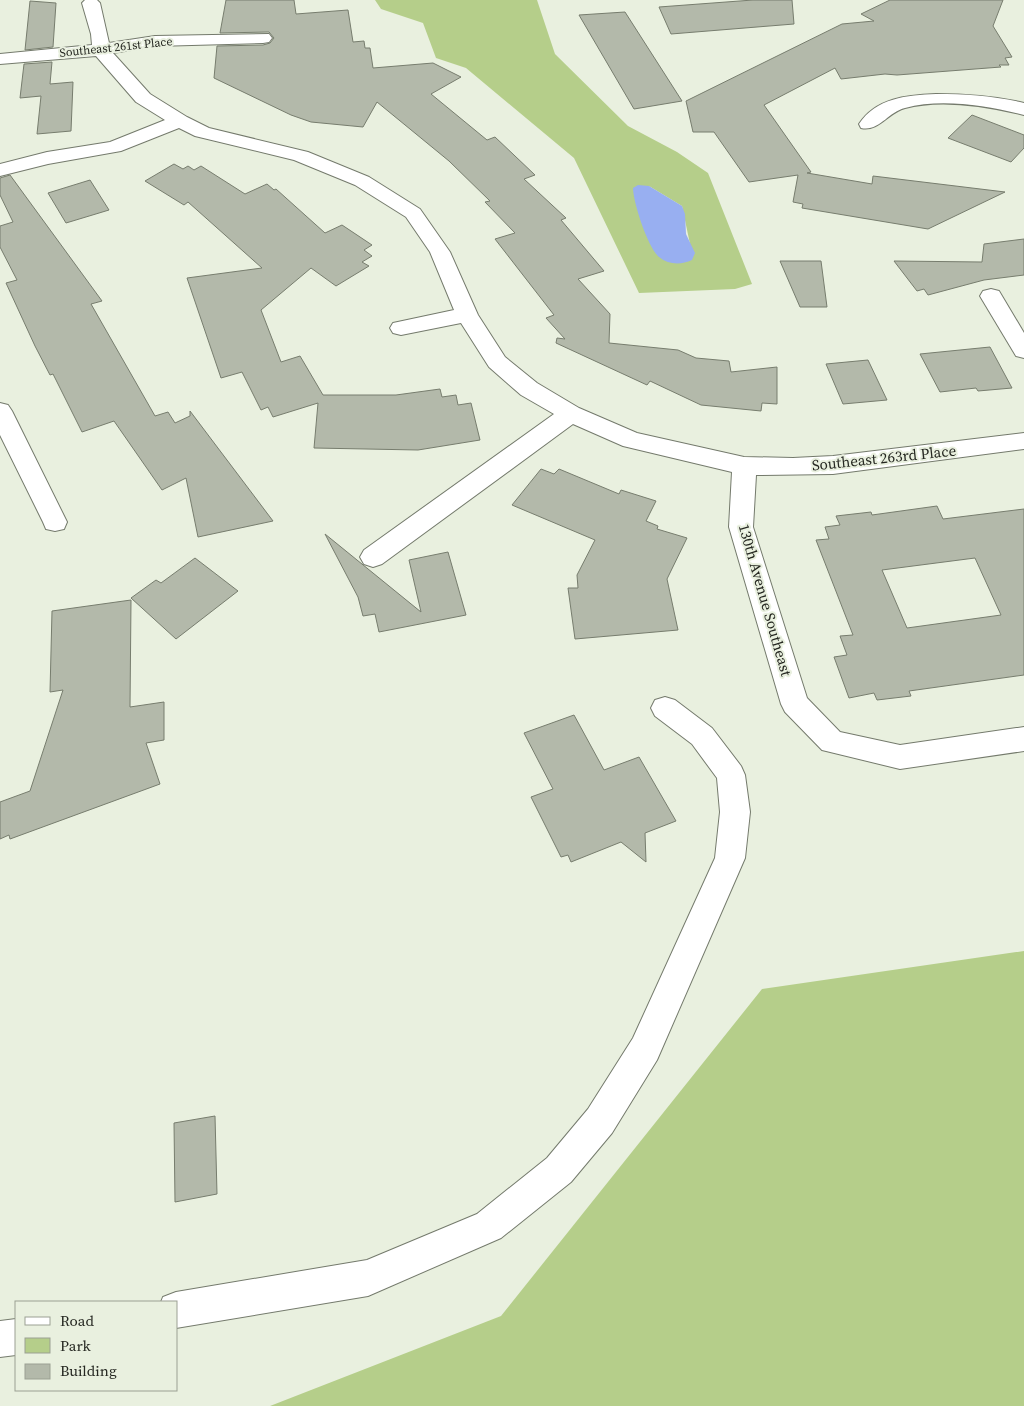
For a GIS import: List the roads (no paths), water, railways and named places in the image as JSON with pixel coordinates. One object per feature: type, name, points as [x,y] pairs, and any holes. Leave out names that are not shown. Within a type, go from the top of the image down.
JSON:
[{"type":"street","points":[[91,3],[100,34],[100,50]]},
{"type":"street","name":"Southeast 261st Place","points":[[0,59],[100,50],[155,41],[263,38]]},
{"type":"street","name":"Southeast 263rd Place","points":[[100,50],[143,98],[180,121],[202,132],[300,156],[362,181],[413,213],[440,252],[467,314],[496,362],[529,388],[571,414],[631,440],[744,466],[793,467],[834,465],[1024,441]]},
{"type":"street","points":[[868,124],[890,106],[924,100],[966,99],[1006,103],[1024,108]]},
{"type":"street","points":[[0,170],[47,158],[114,147],[180,121]]},
{"type":"street","points":[[991,296],[1024,351]]},
{"type":"street","points":[[401,328],[467,314]]},
{"type":"street","points":[[0,411],[55,522]]},
{"type":"street","points":[[373,557],[571,414]]},
{"type":"street","name":"130th Avenue Southeast","points":[[744,466],[741,527],[795,704],[832,742],[900,757],[1024,739]]},
{"type":"street","points":[[178,1310],[368,1278],[489,1226],[559,1170],[600,1121],[646,1049],[730,858],[735,812],[731,775],[702,736],[665,708]]},
{"type":"street","points":[[0,1339],[15,1336]]},
{"type":"water","points":[[638,185],[649,186],[682,206],[685,214],[686,234],[695,253],[692,260],[684,263],[671,263],[663,260],[655,252],[646,235],[636,203],[633,188]]}]
